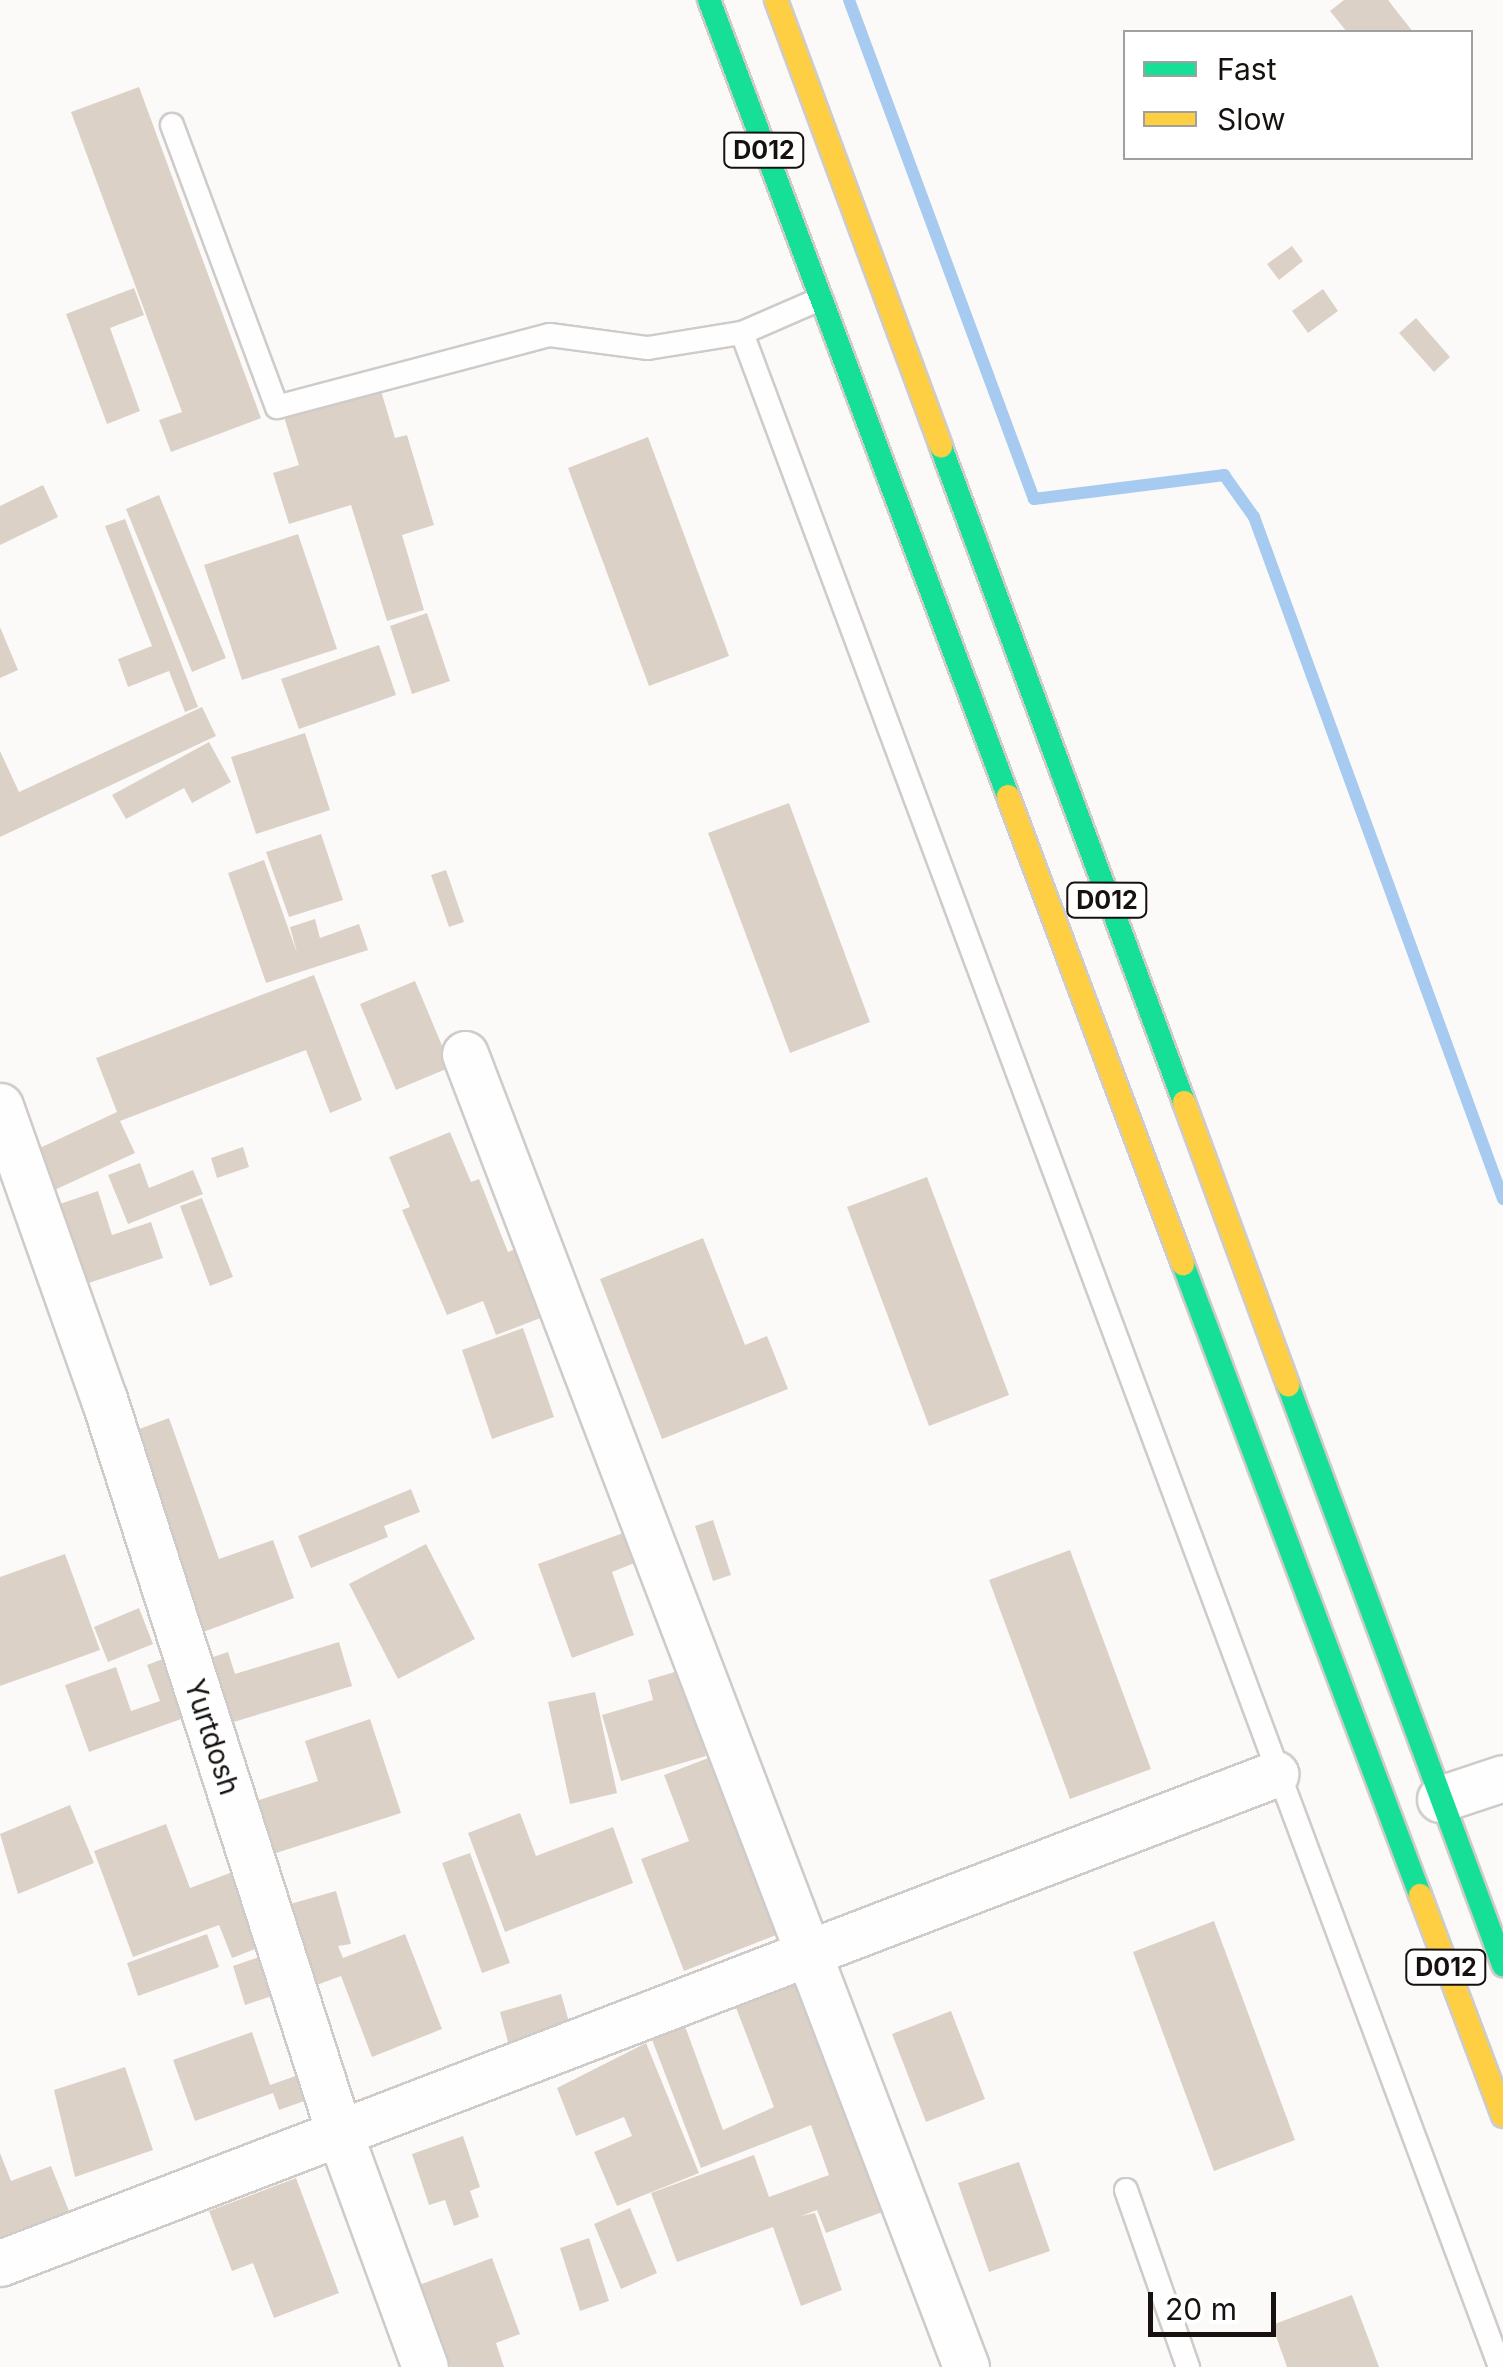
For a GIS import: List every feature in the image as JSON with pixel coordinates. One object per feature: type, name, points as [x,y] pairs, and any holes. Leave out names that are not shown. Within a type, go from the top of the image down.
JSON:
[{"type":"highway","name":"D012","points":[[709,0],[818,300],[1415,1808],[1503,1965]]},
{"type":"highway","name":"D012","points":[[776,0],[1415,1808],[1503,2116]]},
{"type":"street","points":[[464,1054],[966,2367]]},
{"type":"street","name":"Yurtdosh","points":[[0,1106],[104,1399],[339,2132],[425,2367]]},
{"type":"street","points":[[0,2263],[806,1950],[1275,1774]]},
{"type":"street","points":[[1415,1808],[1503,1778]]},
{"type":"lane","points":[[172,126],[277,407],[550,334],[648,348],[742,333],[818,300]]},
{"type":"lane","points":[[742,333],[1275,1774],[1500,2367]]},
{"type":"lane","points":[[1126,2190],[1188,2367]]},
{"type":"building","points":[[1344,0],[1388,0],[1411,30],[1345,30],[1330,11]]},
{"type":"building","points":[[139,87],[261,418],[171,452],[159,420],[182,412],[71,112]]},
{"type":"building","points":[[1292,246],[1303,261],[1279,280],[1267,264]]},
{"type":"building","points":[[134,288],[144,315],[110,328],[140,411],[107,424],[66,314]]},
{"type":"building","points":[[1323,289],[1338,311],[1308,333],[1292,311]]},
{"type":"building","points":[[1416,318],[1450,357],[1434,372],[1399,333]]},
{"type":"building","points":[[379,384],[395,438],[407,435],[434,525],[402,535],[424,610],[387,621],[351,505],[289,524],[273,473],[299,465],[283,414]]},
{"type":"building","points":[[648,437],[729,656],[649,686],[568,468]]},
{"type":"building","points":[[43,485],[58,517],[0,545],[0,506]]},
{"type":"building","points":[[159,495],[226,658],[192,672],[126,509]]},
{"type":"building","points":[[125,519],[198,707],[185,712],[169,671],[128,687],[118,659],[152,646],[105,526]]},
{"type":"building","points":[[298,534],[337,649],[242,680],[204,565]]},
{"type":"building","points":[[427,613],[450,681],[412,694],[390,626]]},
{"type":"building","points":[[0,627],[18,670],[0,678]]},
{"type":"building","points":[[379,645],[396,695],[299,729],[281,679]]},
{"type":"building","points":[[202,707],[216,736],[0,837],[0,751],[19,792]]},
{"type":"building","points":[[305,733],[330,810],[256,834],[231,757]]},
{"type":"building","points":[[209,742],[231,782],[192,803],[184,788],[126,819],[112,795]]},
{"type":"building","points":[[789,803],[870,1022],[790,1053],[708,833]]},
{"type":"building","points":[[321,834],[343,900],[289,917],[266,852]]},
{"type":"building","points":[[264,860],[297,953],[290,927],[315,919],[320,938],[359,924],[368,950],[266,983],[228,873]]},
{"type":"building","points":[[446,870],[464,922],[449,927],[431,875]]},
{"type":"building","points":[[314,975],[362,1100],[330,1113],[306,1050],[120,1121],[135,1153],[48,1193],[29,1153],[117,1112],[96,1058]]},
{"type":"building","points":[[415,981],[451,1067],[396,1090],[360,1004]]},
{"type":"building","points":[[450,1132],[471,1182],[479,1179],[508,1252],[518,1248],[551,1314],[496,1335],[483,1301],[447,1315],[402,1210],[410,1207],[389,1157]]},
{"type":"building","points":[[243,1147],[249,1167],[217,1178],[211,1158]]},
{"type":"building","points":[[140,1163],[149,1188],[193,1170],[203,1194],[128,1224],[108,1175]]},
{"type":"building","points":[[927,1177],[1009,1395],[929,1426],[847,1207]]},
{"type":"building","points":[[98,1191],[112,1235],[151,1222],[163,1258],[77,1287],[51,1207]]},
{"type":"building","points":[[202,1198],[233,1277],[210,1286],[180,1206]]},
{"type":"building","points":[[703,1238],[745,1345],[767,1336],[788,1389],[662,1439],[600,1279]]},
{"type":"building","points":[[523,1328],[554,1417],[492,1439],[462,1350]]},
{"type":"building","points":[[169,1418],[219,1559],[273,1540],[294,1598],[198,1634],[126,1434]]},
{"type":"building","points":[[411,1489],[420,1512],[384,1526],[388,1537],[311,1568],[298,1536]]},
{"type":"building","points":[[713,1520],[731,1575],[713,1581],[695,1526]]},
{"type":"building","points":[[626,1532],[637,1562],[612,1572],[634,1635],[572,1658],[538,1564]]},
{"type":"building","points":[[426,1544],[475,1639],[398,1679],[349,1584]]},
{"type":"building","points":[[1070,1550],[1151,1769],[1070,1799],[989,1580]]},
{"type":"building","points":[[65,1554],[100,1650],[0,1686],[0,1577]]},
{"type":"building","points":[[139,1608],[153,1644],[108,1662],[94,1627]]},
{"type":"building","points":[[339,1642],[352,1686],[227,1724],[207,1659],[228,1652],[235,1674]]},
{"type":"building","points":[[163,1659],[184,1718],[89,1752],[65,1685],[116,1667],[131,1711],[160,1701],[147,1665]]},
{"type":"building","points":[[681,1670],[706,1756],[621,1781],[602,1715],[653,1700],[648,1680]]},
{"type":"building","points":[[595,1692],[617,1793],[570,1804],[548,1702]]},
{"type":"building","points":[[370,1719],[401,1813],[273,1854],[256,1801],[318,1781],[305,1741]]},
{"type":"building","points":[[711,1757],[779,1934],[684,1971],[641,1859],[689,1841],[664,1775]]},
{"type":"building","points":[[70,1805],[94,1863],[18,1894],[0,1834]]},
{"type":"building","points":[[520,1813],[536,1856],[613,1827],[633,1883],[505,1932],[468,1833]]},
{"type":"building","points":[[166,1824],[190,1888],[238,1870],[266,1945],[232,1958],[219,1925],[133,1957],[94,1851]]},
{"type":"building","points":[[470,1853],[510,1963],[482,1973],[442,1863]]},
{"type":"building","points":[[336,1891],[351,1944],[338,1946],[343,1958],[405,1934],[442,2029],[372,2057],[341,1976],[314,1986],[290,1904]]},
{"type":"building","points":[[1214,1921],[1295,2140],[1214,2171],[1133,1952]]},
{"type":"building","points":[[207,1934],[219,1967],[138,1996],[127,1963]]},
{"type":"building","points":[[265,1955],[278,1994],[245,2005],[233,1966]]},
{"type":"building","points":[[796,1981],[885,2211],[826,2233],[817,2210],[801,2216],[815,2213],[842,2290],[801,2306],[773,2227],[677,2262],[651,2193],[754,2155],[769,2197],[829,2175],[811,2125],[701,2168],[651,2037],[685,2026],[723,2130],[774,2107],[735,2005]]},
{"type":"building","points":[[561,1994],[571,2029],[509,2046],[500,2012]]},
{"type":"building","points":[[951,2011],[985,2099],[926,2122],[892,2034]]},
{"type":"building","points":[[252,2032],[270,2085],[301,2074],[310,2099],[279,2110],[273,2093],[195,2121],[173,2060]]},
{"type":"building","points":[[646,2043],[699,2173],[617,2206],[594,2152],[632,2136],[624,2117],[576,2136],[557,2088]]},
{"type":"building","points":[[125,2067],[153,2150],[75,2177],[54,2090]]},
{"type":"building","points":[[463,2136],[480,2187],[470,2191],[479,2217],[454,2226],[445,2200],[429,2205],[412,2154]]},
{"type":"building","points":[[0,2153],[11,2181],[51,2166],[69,2211],[0,2237]]},
{"type":"building","points":[[1019,2162],[1050,2251],[989,2272],[958,2183]]},
{"type":"building","points":[[296,2178],[339,2293],[274,2318],[253,2263],[232,2271],[209,2211]]},
{"type":"building","points":[[630,2208],[657,2273],[621,2289],[594,2224]]},
{"type":"building","points":[[589,2238],[609,2301],[580,2311],[560,2248]]},
{"type":"building","points":[[492,2258],[520,2334],[496,2343],[504,2367],[451,2367],[419,2285]]},
{"type":"building","points":[[1352,2295],[1379,2367],[1287,2367],[1272,2325]]},
{"type":"waterway","points":[[849,0],[1034,499],[1224,475],[1254,517],[1503,1199]]},
{"type":"traffic: fast","points":[[709,0],[1008,796]]},
{"type":"traffic: fast","points":[[941,447],[1184,1102]]},
{"type":"traffic: fast","points":[[1183,1264],[1420,1895]]},
{"type":"traffic: fast","points":[[1288,1385],[1503,1965]]},
{"type":"traffic: slow","points":[[776,0],[941,447]]},
{"type":"traffic: slow","points":[[1008,796],[1183,1264]]},
{"type":"traffic: slow","points":[[1184,1102],[1288,1385]]},
{"type":"traffic: slow","points":[[1420,1895],[1503,2116]]}]
